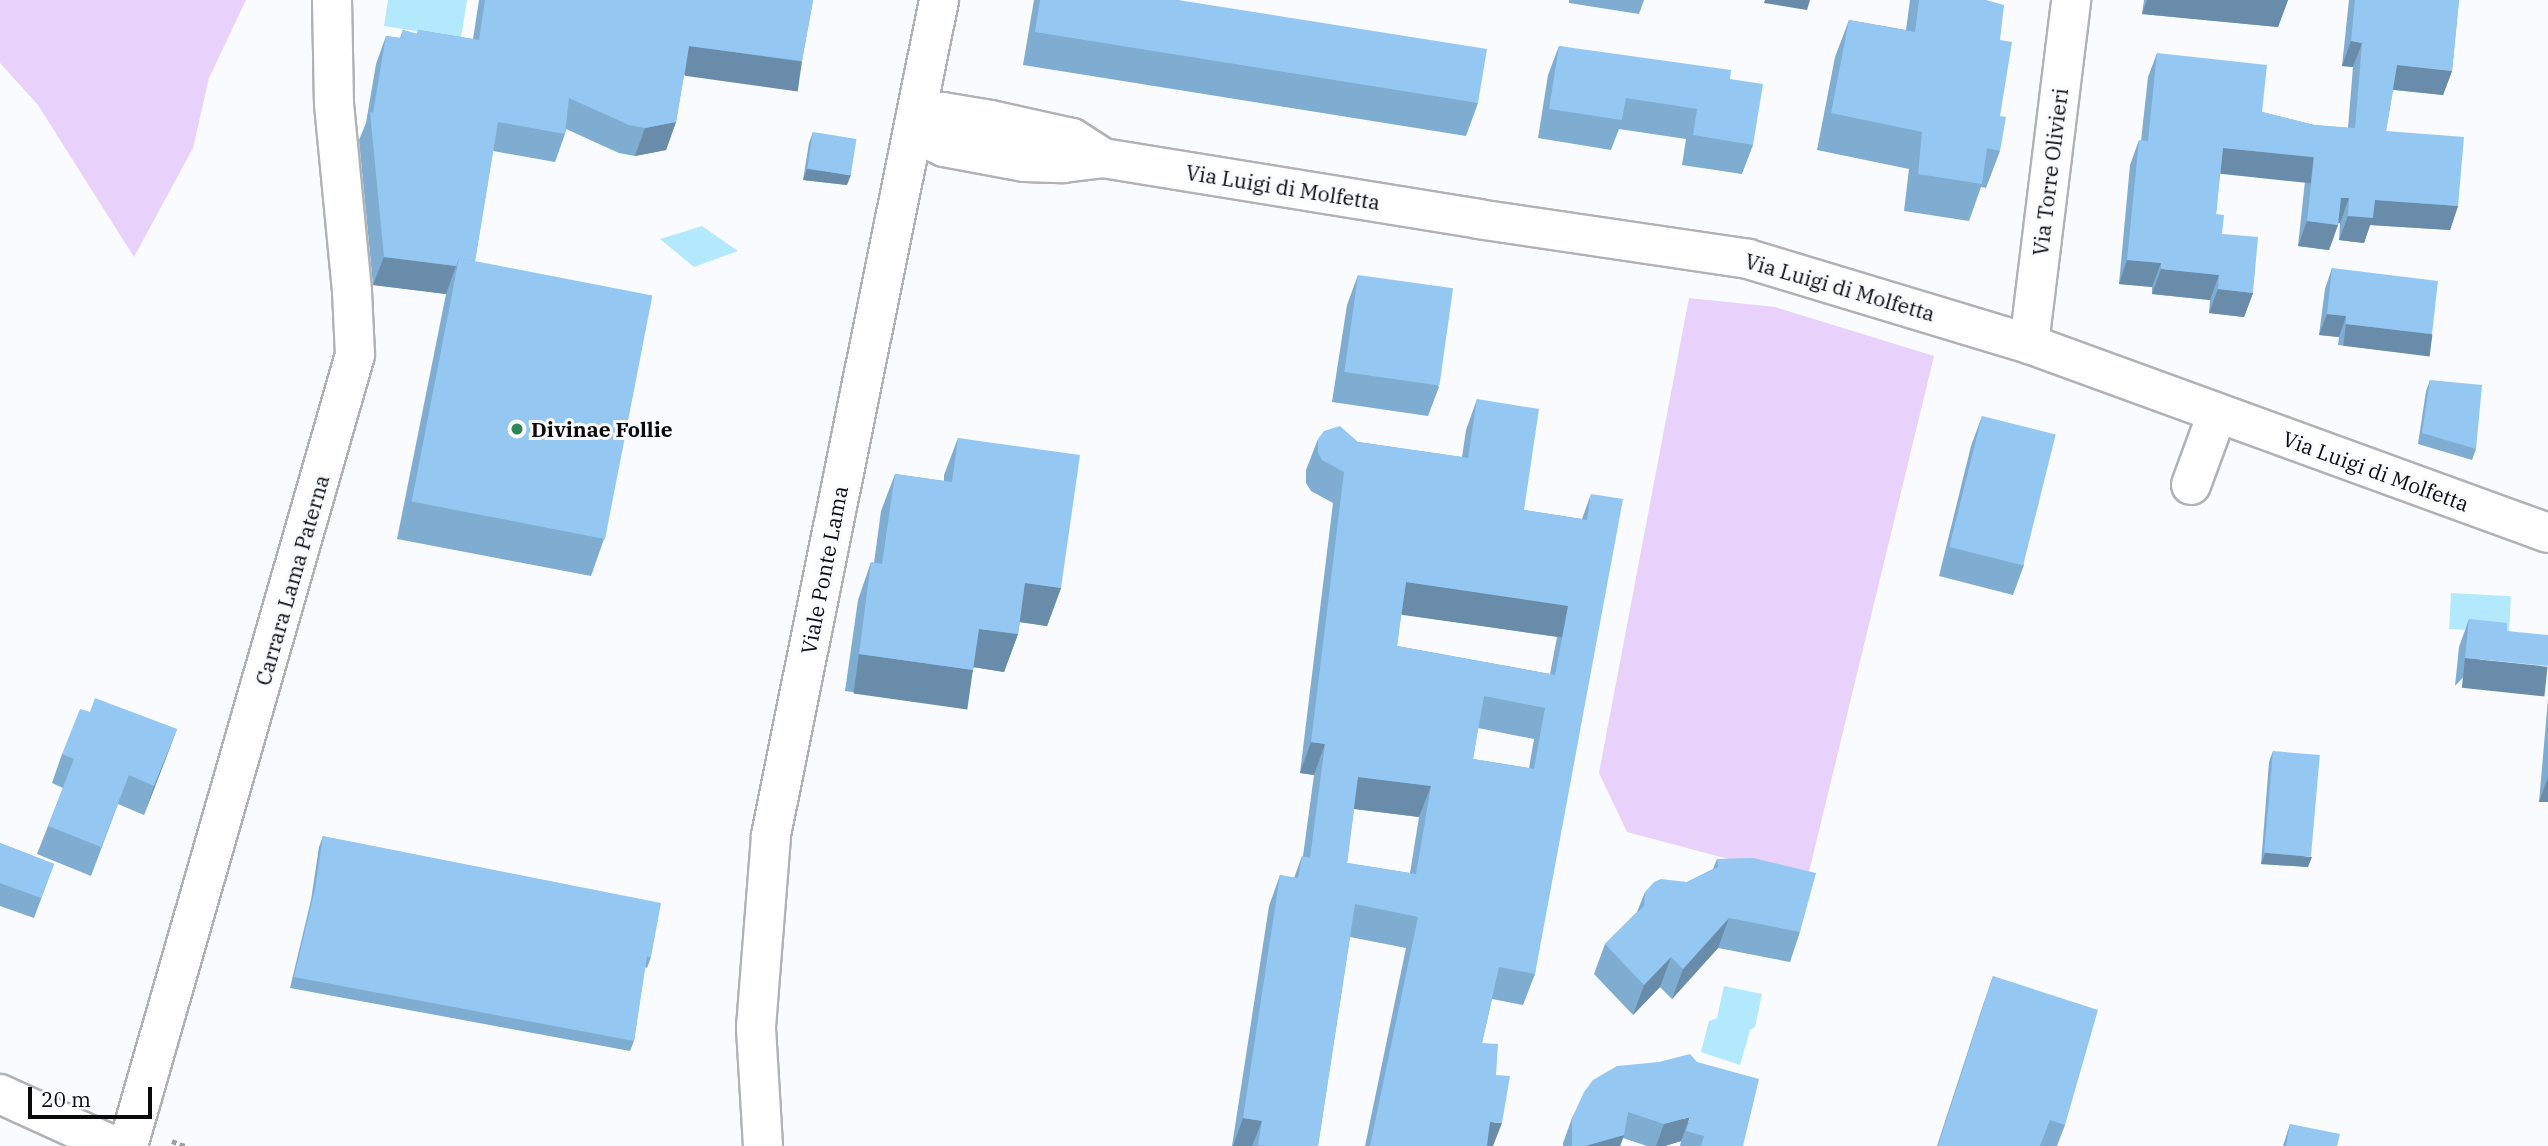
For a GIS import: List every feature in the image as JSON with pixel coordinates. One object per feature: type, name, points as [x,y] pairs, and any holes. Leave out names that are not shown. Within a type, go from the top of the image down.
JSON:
[{"type":"street","name":"Carrara Lama Paterna","points":[[128,1146],[355,355],[352,291],[334,104],[332,0]]},
{"type":"street","name":"Viale Ponte Lama","points":[[763,1146],[756,1027],[771,835],[939,0]]},
{"type":"street","name":"Via Torre Olivieri","points":[[2029,344],[2071,0]]},
{"type":"street","name":"Via Luigi di Molfetta","points":[[914,125],[927,116],[943,112],[1072,138],[1103,158],[1478,219],[1748,259],[2029,344],[2548,533]]},
{"type":"street","points":[[2190,485],[2217,414]]},
{"type":"street","points":[[0,1094],[114,1146]]},
{"type":"shaded area","points":[[0,0],[246,0],[209,78],[193,148],[134,257],[38,105],[0,63]]},
{"type":"shaded area","points":[[1689,298],[1775,307],[1934,356],[1807,880],[1627,832],[1599,773]]},
{"type":"water","points":[[388,0],[467,0],[461,38],[384,26]]},
{"type":"water","points":[[702,226],[738,251],[694,267],[660,239]]},
{"type":"water","points":[[2451,593],[2511,596],[2509,632],[2449,629]]},
{"type":"water","points":[[1724,986],[1762,994],[1755,1027],[1750,1030],[1740,1065],[1701,1052],[1709,1021],[1717,1018]]},
{"type":"building","points":[[485,0],[813,0],[802,61],[689,46],[676,122],[645,128],[629,125],[569,98],[565,134],[498,122],[475,261],[459,258],[456,266],[384,257],[370,112],[373,113],[386,36],[401,38],[403,30],[418,34],[418,30],[479,40]]},
{"type":"building","points":[[1040,0],[1178,0],[1487,49],[1478,103],[1035,32]]},
{"type":"building","points":[[1919,0],[1986,0],[2004,5],[2000,40],[2012,42],[2000,116],[2006,117],[2000,151],[1987,148],[1982,184],[1918,174],[1922,132],[1831,113],[1849,20],[1915,32]]},
{"type":"building","points":[[2355,0],[2459,0],[2452,71],[2397,65],[2386,131],[2464,137],[2458,206],[2375,200],[2373,218],[2348,216],[2349,198],[2341,198],[2338,225],[2307,221],[2314,157],[2223,148],[2216,214],[2224,215],[2222,234],[2258,237],[2253,293],[2218,289],[2219,275],[2161,269],[2161,263],[2127,260],[2139,140],[2148,141],[2157,53],[2267,65],[2262,112],[2314,125],[2355,128],[2362,43],[2351,41]]},
{"type":"building","points":[[1559,46],[1731,70],[1730,79],[1763,84],[1753,145],[1693,135],[1697,109],[1626,98],[1622,120],[1549,109]]},
{"type":"building","points":[[813,132],[856,139],[851,175],[807,169]]},
{"type":"building","points":[[459,258],[652,296],[605,539],[412,501]]},
{"type":"building","points":[[2332,268],[2438,281],[2432,334],[2346,324],[2346,316],[2327,314]]},
{"type":"building","points":[[1358,275],[1453,288],[1439,385],[1344,372]]},
{"type":"building","points":[[2430,380],[2482,385],[2476,449],[2422,433]]},
{"type":"building","points":[[1477,399],[1539,409],[1524,510],[1587,520],[1591,494],[1623,499],[1535,974],[1499,967],[1482,1043],[1498,1044],[1496,1075],[1510,1076],[1502,1123],[1490,1122],[1487,1146],[1370,1146],[1418,917],[1355,904],[1318,1146],[1258,1145],[1262,1121],[1243,1118],[1280,875],[1298,878],[1302,856],[1310,858],[1325,744],[1311,742],[1344,472],[1322,460],[1318,452],[1318,439],[1324,431],[1340,426],[1358,442],[1468,458]],"holes":[[[1406,582],[1568,606],[1555,675],[1397,646]],[[1484,696],[1545,708],[1534,769],[1473,759]],[[1358,777],[1431,786],[1416,874],[1347,863]]]},
{"type":"building","points":[[1982,416],[2056,434],[2023,565],[1949,547]]},
{"type":"building","points":[[958,438],[1080,455],[1061,588],[1025,583],[1018,634],[979,629],[973,670],[859,654],[871,562],[882,564],[895,474],[952,482]]},
{"type":"building","points":[[2469,619],[2507,623],[2507,631],[2548,635],[2548,666],[2465,658]]},
{"type":"building","points":[[95,698],[177,729],[154,786],[129,775],[101,847],[48,826],[74,759],[62,754],[80,709],[90,712]]},
{"type":"building","points":[[2273,751],[2320,755],[2311,857],[2264,853]]},
{"type":"building","points":[[323,836],[661,903],[651,957],[647,956],[634,1041],[294,977],[315,889]]},
{"type":"building","points":[[0,843],[54,864],[41,898],[0,883]]},
{"type":"building","points":[[1753,858],[1816,873],[1800,932],[1729,918],[1683,969],[1671,957],[1644,985],[1605,944],[1644,906],[1645,892],[1654,882],[1661,879],[1687,882],[1718,867],[1717,859]]},
{"type":"building","points":[[1993,976],[2098,1010],[2065,1125],[2050,1120],[2040,1146],[1938,1146]]},
{"type":"building","points":[[1690,1054],[1697,1062],[1759,1079],[1743,1146],[1701,1146],[1704,1136],[1686,1131],[1690,1117],[1664,1124],[1628,1112],[1624,1135],[1585,1146],[1572,1146],[1572,1118],[1593,1080],[1617,1066],[1659,1062]]},
{"type":"building","points":[[2290,1124],[2340,1134],[2337,1146],[2286,1146]]},
{"type":"place","name":"Divinae Follie","points":[[517,429]]}]
